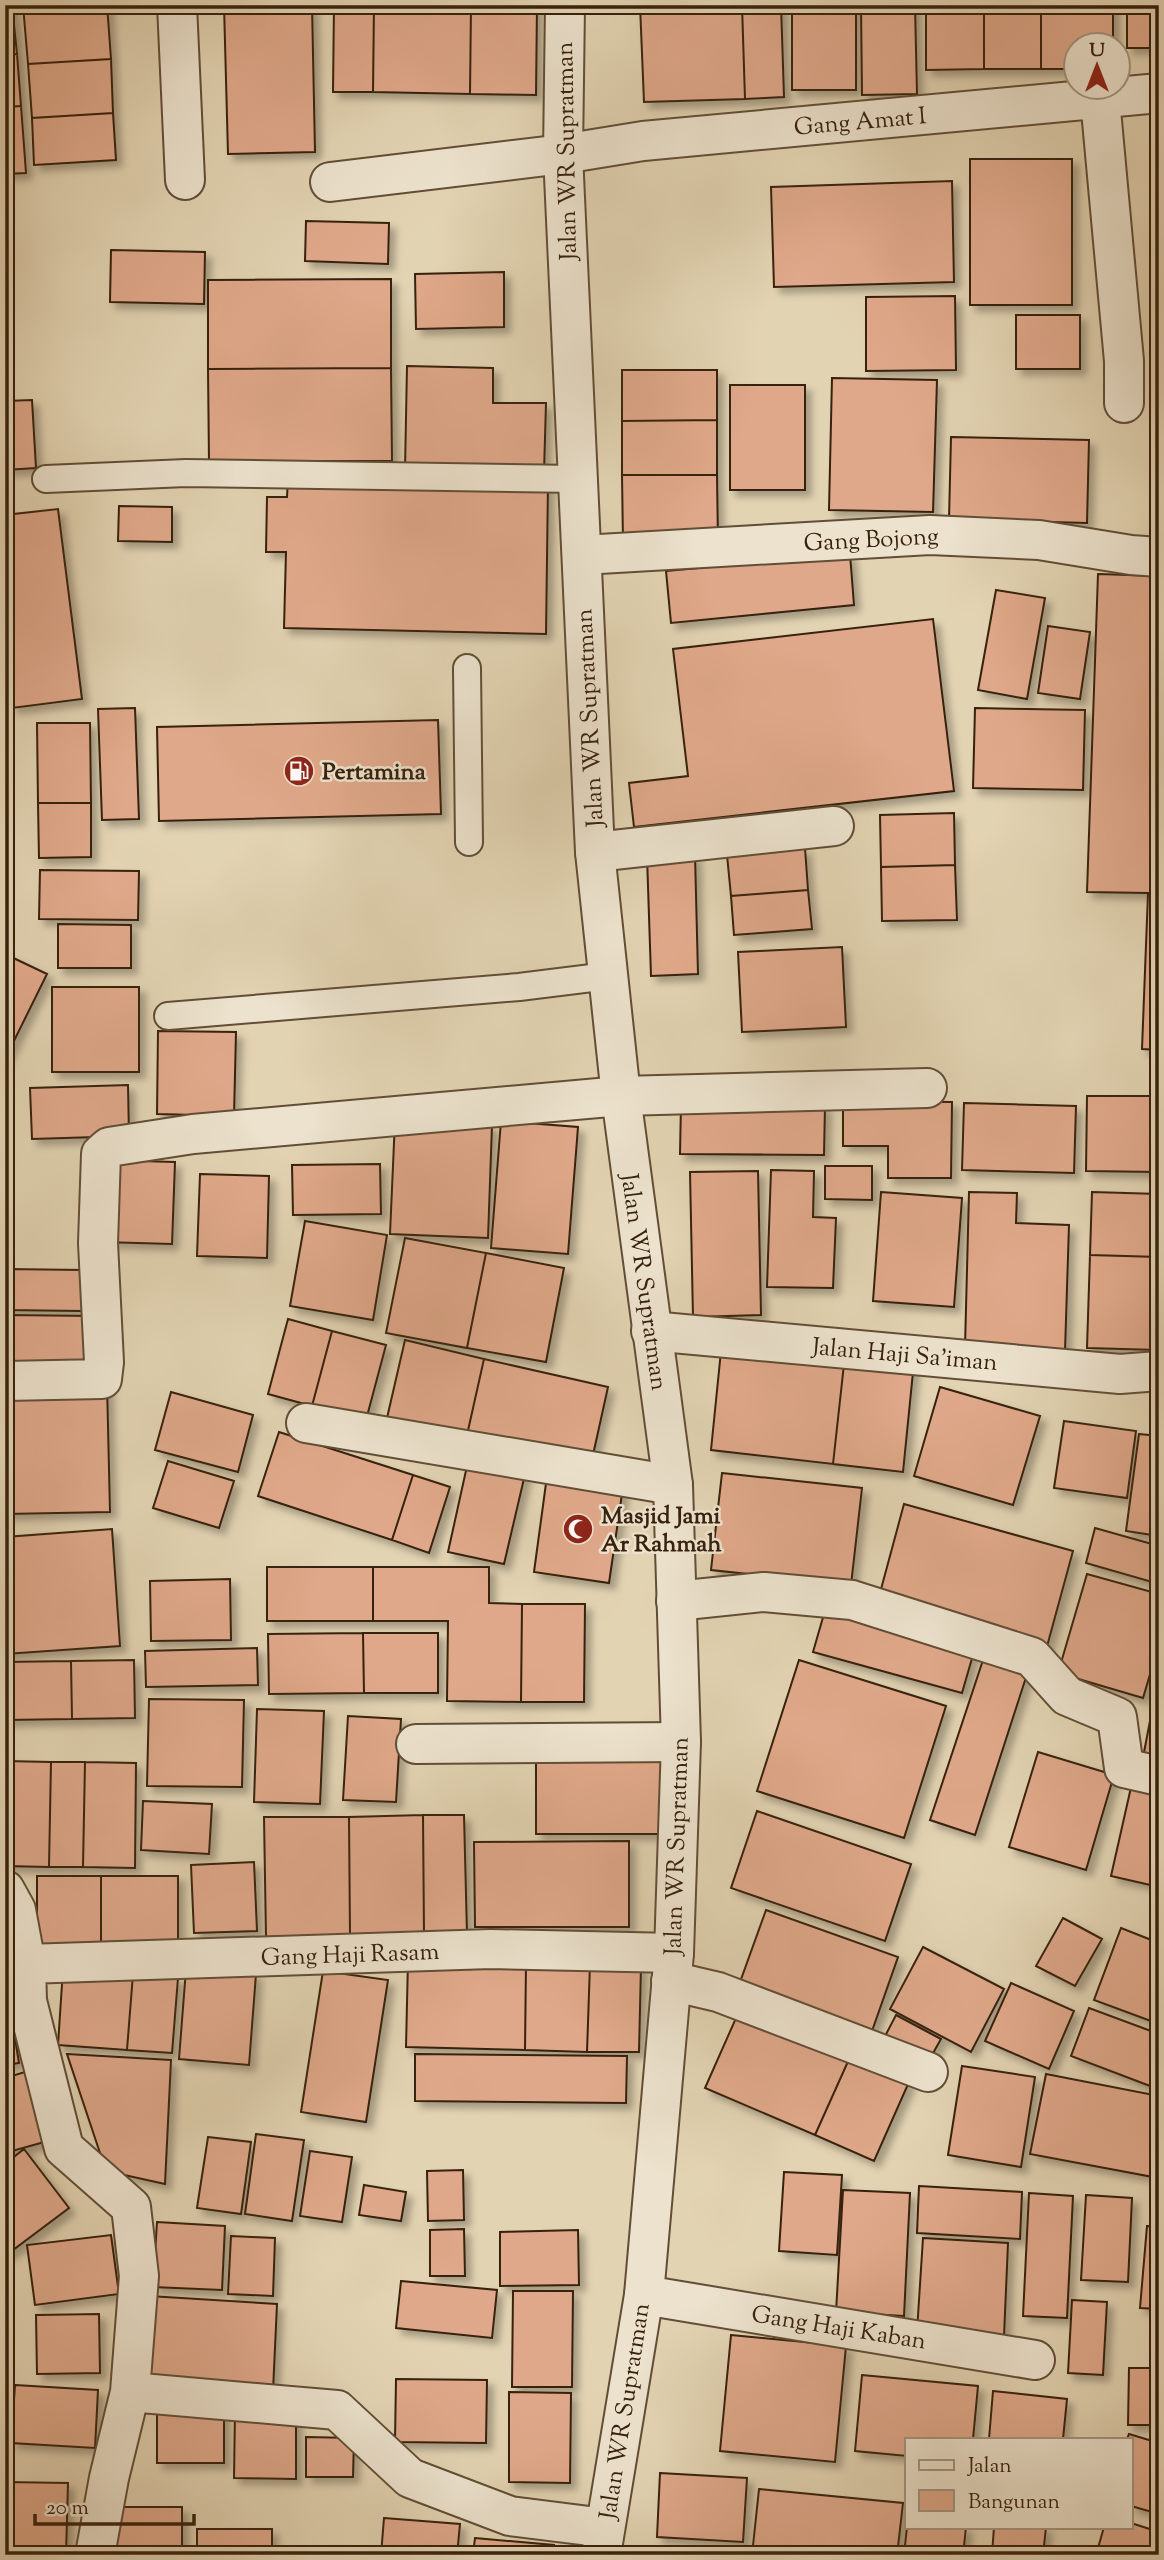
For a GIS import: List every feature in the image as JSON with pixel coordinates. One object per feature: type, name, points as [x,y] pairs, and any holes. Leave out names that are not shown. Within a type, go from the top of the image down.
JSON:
[{"type":"street","points":[[177,5],[185,180]]},
{"type":"street","name":"Jalan WR Supratman","points":[[565,5],[563,154],[595,852],[621,1096],[673,1485],[681,1742],[672,1967],[644,2295],[603,2541]]},
{"type":"street","name":"Gang Amat I","points":[[1132,96],[1159,93]]},
{"type":"street","name":"Gang Amat I","points":[[330,182],[563,154],[643,141],[1067,102]]},
{"type":"street","points":[[1100,102],[1124,361],[1124,403]]},
{"type":"street","name":"Gang Bojong","points":[[582,555],[930,535],[1039,540],[1159,557]]},
{"type":"street","points":[[595,852],[834,825]]},
{"type":"street","points":[[5,1381],[102,1379],[104,1362],[99,1243],[100,1179],[101,1154],[109,1147],[193,1135],[621,1096],[927,1088]]},
{"type":"street","name":"Jalan Haji Sa'iman","points":[[651,1331],[1120,1374],[1159,1371]]},
{"type":"street","points":[[306,1423],[673,1485]]},
{"type":"street","points":[[676,1601],[764,1592],[852,1600],[1032,1657],[1067,1696],[1117,1717],[1124,1768],[1159,1776]]},
{"type":"street","points":[[416,1744],[681,1742]]},
{"type":"street","points":[[5,1890],[16,1910],[26,1964],[27,2001],[64,2148],[131,2207],[139,2276],[130,2392],[109,2478],[95,2555]]},
{"type":"street","name":"Gang Haji Rasam","points":[[26,1964],[491,1950],[672,1967],[718,1992],[928,2072]]},
{"type":"street","name":"Gang Haji Kaban","points":[[644,2295],[1035,2360]]},
{"type":"street","points":[[130,2392],[337,2410],[410,2478],[510,2516],[603,2541]]},
{"type":"lane","points":[[46,479],[186,473],[578,479]]},
{"type":"lane","points":[[467,668],[469,842]]},
{"type":"lane","points":[[168,1016],[519,988],[608,976]]},
{"type":"building","points":[[5,5],[12,5],[17,54],[5,55]]},
{"type":"building","points":[[23,5],[107,5],[111,59],[28,64]]},
{"type":"building","points":[[224,5],[312,5],[315,152],[228,154]]},
{"type":"building","points":[[334,5],[374,5],[373,92],[333,92]]},
{"type":"building","points":[[374,5],[471,5],[470,94],[373,92]]},
{"type":"building","points":[[471,5],[537,5],[536,95],[470,94]]},
{"type":"building","points":[[640,5],[742,5],[745,99],[644,102]]},
{"type":"building","points":[[742,5],[781,5],[784,97],[745,99]]},
{"type":"building","points":[[792,5],[856,5],[856,90],[792,90]]},
{"type":"building","points":[[861,5],[915,5],[917,94],[862,95]]},
{"type":"building","points":[[926,5],[984,5],[984,69],[926,70]]},
{"type":"building","points":[[984,5],[1041,5],[1041,69],[984,69]]},
{"type":"building","points":[[1041,5],[1113,5],[1113,32],[1062,32],[1062,69],[1041,69]]},
{"type":"building","points":[[1127,5],[1159,5],[1159,48],[1132,48],[1132,32],[1127,32]]},
{"type":"building","points":[[17,54],[21,106],[5,107],[5,55]]},
{"type":"building","points":[[111,59],[113,113],[32,118],[28,64]]},
{"type":"building","points":[[21,106],[26,173],[5,174],[5,107]]},
{"type":"building","points":[[113,113],[116,160],[34,165],[32,118]]},
{"type":"building","points":[[970,159],[1072,159],[1072,305],[970,305]]},
{"type":"building","points":[[952,181],[954,282],[774,287],[771,187]]},
{"type":"building","points":[[306,221],[389,223],[388,264],[305,261]]},
{"type":"building","points":[[111,250],[205,252],[204,304],[110,302]]},
{"type":"building","points":[[504,272],[504,327],[416,329],[415,274]]},
{"type":"building","points":[[391,279],[391,368],[208,369],[208,280]]},
{"type":"building","points":[[955,296],[956,370],[866,371],[866,297]]},
{"type":"building","points":[[1016,315],[1080,315],[1080,369],[1016,369]]},
{"type":"building","points":[[407,366],[493,368],[493,403],[546,403],[544,472],[405,470]]},
{"type":"building","points":[[391,368],[392,461],[209,461],[208,369]]},
{"type":"building","points":[[622,370],[717,370],[717,420],[622,421]]},
{"type":"building","points":[[832,378],[937,380],[933,512],[829,510]]},
{"type":"building","points":[[730,385],[805,385],[805,490],[730,490]]},
{"type":"building","points":[[32,400],[36,468],[5,470],[5,401]]},
{"type":"building","points":[[717,420],[717,475],[622,475],[622,421]]},
{"type":"building","points":[[951,437],[1089,440],[1087,523],[949,519]]},
{"type":"building","points":[[622,475],[717,475],[718,541],[623,542]]},
{"type":"building","points":[[288,479],[548,483],[546,634],[284,628],[286,552],[266,552],[267,497],[287,497]]},
{"type":"building","points":[[119,506],[172,507],[172,542],[118,541]]},
{"type":"building","points":[[58,509],[82,699],[12,708],[5,654],[5,515]]},
{"type":"building","points":[[850,554],[854,605],[671,623],[666,571]]},
{"type":"building","points":[[1098,574],[1159,576],[1159,778],[1156,852],[1159,852],[1159,1050],[1142,1049],[1148,893],[1087,892]]},
{"type":"building","points":[[996,590],[1045,598],[1027,699],[978,690]]},
{"type":"building","points":[[933,619],[954,791],[634,827],[629,783],[688,776],[673,649]]},
{"type":"building","points":[[1048,626],[1090,632],[1080,699],[1038,693]]},
{"type":"building","points":[[135,708],[139,819],[102,820],[98,709]]},
{"type":"building","points":[[975,708],[1085,710],[1083,790],[973,788]]},
{"type":"building","name":"Pertamina","points":[[438,720],[441,814],[159,821],[157,727]]},
{"type":"building","points":[[37,723],[90,723],[91,803],[38,803]]},
{"type":"building","points":[[38,803],[91,803],[91,857],[39,858]]},
{"type":"building","points":[[954,813],[955,865],[881,867],[880,815]]},
{"type":"building","points":[[805,848],[808,890],[731,896],[727,855]]},
{"type":"building","points":[[695,855],[698,974],[651,976],[647,856]]},
{"type":"building","points":[[955,865],[957,920],[882,921],[881,867]]},
{"type":"building","points":[[40,870],[139,871],[138,920],[39,919]]},
{"type":"building","points":[[808,890],[812,929],[734,935],[731,896]]},
{"type":"building","points":[[58,924],[131,925],[131,968],[58,968]]},
{"type":"building","points":[[842,947],[846,1027],[742,1032],[738,952]]},
{"type":"building","points":[[5,954],[47,974],[5,1059]]},
{"type":"building","points":[[52,987],[139,987],[139,1072],[52,1072]]},
{"type":"building","points":[[158,1031],[236,1032],[234,1116],[157,1114]]},
{"type":"building","points":[[128,1085],[129,1136],[32,1139],[30,1088]]},
{"type":"building","points":[[1087,1096],[1159,1096],[1159,1172],[1086,1171]]},
{"type":"building","points":[[843,1101],[952,1102],[951,1178],[888,1178],[888,1146],[843,1146]]},
{"type":"building","points":[[681,1103],[825,1105],[824,1155],[680,1154]]},
{"type":"building","points":[[964,1103],[1076,1106],[1074,1173],[962,1170]]},
{"type":"building","points":[[395,1120],[492,1125],[488,1238],[390,1234]]},
{"type":"building","points":[[501,1121],[578,1127],[568,1254],[491,1248]]},
{"type":"building","points":[[106,1160],[175,1162],[172,1244],[103,1242]]},
{"type":"building","points":[[380,1164],[381,1214],[293,1215],[292,1165]]},
{"type":"building","points":[[825,1166],[872,1166],[872,1200],[825,1199]]},
{"type":"building","points":[[771,1170],[814,1171],[813,1217],[836,1218],[833,1288],[767,1287]]},
{"type":"building","points":[[758,1171],[761,1315],[693,1317],[690,1172]]},
{"type":"building","points":[[200,1174],[269,1176],[267,1258],[197,1256]]},
{"type":"building","points":[[881,1192],[962,1198],[954,1307],[873,1301]]},
{"type":"building","points":[[969,1192],[1017,1193],[1016,1223],[1069,1225],[1065,1351],[965,1347]]},
{"type":"building","points":[[1092,1192],[1159,1194],[1159,1257],[1090,1255]]},
{"type":"building","points":[[305,1221],[387,1235],[373,1320],[290,1306]]},
{"type":"building","points":[[405,1238],[486,1253],[467,1348],[386,1333]]},
{"type":"building","points":[[486,1253],[564,1268],[546,1362],[467,1348]]},
{"type":"building","points":[[1090,1255],[1159,1257],[1159,1350],[1087,1348]]},
{"type":"building","points":[[5,1269],[83,1270],[82,1311],[5,1310]]},
{"type":"building","points":[[5,1315],[96,1316],[96,1377],[5,1376]]},
{"type":"building","points":[[288,1319],[332,1331],[312,1406],[268,1394]]},
{"type":"building","points":[[332,1331],[386,1345],[366,1420],[312,1406]]},
{"type":"building","points":[[405,1340],[484,1359],[467,1435],[387,1418]]},
{"type":"building","points":[[722,1341],[845,1355],[833,1464],[711,1450]]},
{"type":"building","points":[[845,1355],[914,1362],[903,1472],[833,1464]]},
{"type":"building","points":[[484,1359],[608,1387],[591,1464],[467,1435]]},
{"type":"building","points":[[107,1384],[110,1512],[5,1514],[5,1386]]},
{"type":"building","points":[[940,1387],[1040,1416],[1013,1505],[914,1476]]},
{"type":"building","points":[[171,1392],[253,1415],[238,1472],[155,1450]]},
{"type":"building","points":[[1064,1421],[1136,1431],[1127,1498],[1054,1488]]},
{"type":"building","points":[[279,1432],[413,1475],[392,1540],[258,1496]]},
{"type":"building","points":[[1139,1434],[1159,1436],[1159,1536],[1126,1531]]},
{"type":"building","points":[[469,1457],[526,1470],[504,1564],[448,1552]]},
{"type":"building","points":[[168,1461],[234,1481],[219,1528],[153,1508]]},
{"type":"building","points":[[722,1473],[862,1488],[851,1585],[711,1570]]},
{"type":"building","points":[[413,1475],[450,1487],[429,1553],[392,1540]]},
{"type":"building","name":"Masjid Jami Ar Rahmah","points":[[547,1476],[623,1487],[609,1583],[534,1572]]},
{"type":"building","points":[[904,1504],[1073,1551],[1046,1650],[877,1604]]},
{"type":"building","points":[[1095,1528],[1159,1546],[1159,1584],[1086,1563]]},
{"type":"building","points":[[112,1529],[120,1646],[5,1654],[5,1537]]},
{"type":"building","points":[[267,1567],[373,1567],[373,1621],[267,1621]]},
{"type":"building","points":[[373,1567],[489,1567],[489,1603],[522,1604],[521,1702],[447,1701],[448,1621],[373,1621]]},
{"type":"building","points":[[1087,1574],[1159,1594],[1159,1644],[1143,1698],[1058,1673]]},
{"type":"building","points":[[230,1579],[231,1640],[151,1641],[150,1581]]},
{"type":"building","points":[[828,1600],[977,1641],[962,1693],[813,1652]]},
{"type":"building","points":[[522,1604],[585,1604],[584,1702],[521,1702]]},
{"type":"building","points":[[363,1633],[438,1633],[438,1693],[364,1693]]},
{"type":"building","points":[[363,1633],[364,1693],[269,1694],[268,1634]]},
{"type":"building","points":[[257,1648],[258,1685],[146,1687],[145,1651]]},
{"type":"building","points":[[986,1651],[1030,1665],[975,1835],[930,1820]]},
{"type":"building","points":[[134,1660],[135,1718],[72,1719],[71,1661]]},
{"type":"building","points":[[799,1660],[946,1706],[904,1838],[757,1791]]},
{"type":"building","points":[[71,1661],[72,1719],[5,1720],[5,1662]]},
{"type":"building","points":[[1159,1679],[1159,1771],[1141,1768]]},
{"type":"building","points":[[149,1699],[244,1700],[242,1787],[147,1786]]},
{"type":"building","points":[[257,1709],[324,1711],[320,1804],[254,1802]]},
{"type":"building","points":[[348,1716],[401,1719],[396,1802],[343,1800]]},
{"type":"building","points":[[536,1750],[661,1750],[661,1834],[536,1834]]},
{"type":"building","points":[[1038,1752],[1114,1775],[1086,1870],[1009,1847]]},
{"type":"building","points":[[5,1761],[51,1762],[49,1867],[5,1866]]},
{"type":"building","points":[[51,1762],[85,1762],[83,1867],[49,1867]]},
{"type":"building","points":[[85,1762],[136,1763],[135,1868],[83,1867]]},
{"type":"building","points":[[1134,1774],[1159,1780],[1159,1887],[1111,1876]]},
{"type":"building","points":[[143,1801],[212,1804],[209,1854],[141,1850]]},
{"type":"building","points":[[757,1811],[911,1864],[885,1941],[731,1888]]},
{"type":"building","points":[[423,1815],[424,1935],[350,1935],[349,1817]]},
{"type":"building","points":[[423,1815],[464,1815],[467,1934],[424,1935]]},
{"type":"building","points":[[264,1817],[349,1817],[350,1935],[266,1937]]},
{"type":"building","points":[[629,1841],[629,1927],[475,1927],[474,1842]]},
{"type":"building","points":[[254,1862],[257,1931],[194,1933],[191,1865]]},
{"type":"building","points":[[37,1876],[101,1876],[101,1947],[37,1947]]},
{"type":"building","points":[[101,1876],[178,1876],[178,1947],[101,1947]]},
{"type":"building","points":[[766,1910],[898,1957],[872,2031],[739,1985]]},
{"type":"building","points":[[1063,1918],[1102,1939],[1075,1986],[1036,1966]]},
{"type":"building","points":[[1121,1928],[1159,1943],[1159,2024],[1094,2000]]},
{"type":"building","points":[[923,1947],[1004,1989],[971,2052],[890,2009]]},
{"type":"building","points":[[408,1960],[526,1963],[525,2050],[406,2047]]},
{"type":"building","points":[[526,1963],[590,1964],[587,2052],[525,2050]]},
{"type":"building","points":[[590,1964],[641,1965],[639,2052],[587,2052]]},
{"type":"building","points":[[63,1969],[133,1974],[127,2050],[58,2045]]},
{"type":"building","points":[[186,1969],[256,1974],[249,2065],[179,2059]]},
{"type":"building","points":[[323,1971],[388,1980],[366,2122],[301,2112]]},
{"type":"building","points":[[133,1974],[178,1978],[172,2053],[127,2050]]},
{"type":"building","points":[[5,1977],[19,2063],[5,2065]]},
{"type":"building","points":[[1011,1983],[1074,2011],[1049,2069],[985,2041]]},
{"type":"building","points":[[1089,2008],[1159,2034],[1158,2089],[1071,2056]]},
{"type":"building","points":[[740,2009],[850,2057],[815,2135],[705,2088]]},
{"type":"building","points":[[896,2015],[941,2039],[927,2064],[883,2040]]},
{"type":"building","points":[[67,2054],[171,2060],[165,2184],[106,2171]]},
{"type":"building","points":[[415,2054],[627,2056],[626,2103],[415,2101]]},
{"type":"building","points":[[850,2057],[909,2082],[874,2161],[815,2135]]},
{"type":"building","points":[[962,2066],[1035,2077],[1021,2167],[948,2155]]},
{"type":"building","points":[[35,2069],[55,2139],[5,2153],[5,2078]]},
{"type":"building","points":[[1046,2074],[1159,2096],[1159,2151],[1153,2177],[1030,2154]]},
{"type":"building","points":[[256,2134],[304,2140],[292,2221],[245,2214]]},
{"type":"building","points":[[208,2137],[251,2142],[241,2214],[197,2208]]},
{"type":"building","points":[[24,2149],[69,2208],[5,2256],[5,2164]]},
{"type":"building","points":[[310,2151],[352,2157],[342,2222],[300,2216]]},
{"type":"building","points":[[463,2170],[464,2220],[428,2221],[427,2171]]},
{"type":"building","points":[[784,2172],[842,2175],[837,2255],[779,2251]]},
{"type":"building","points":[[364,2185],[406,2192],[401,2221],[359,2215]]},
{"type":"building","points":[[919,2186],[1022,2192],[1020,2239],[917,2233]]},
{"type":"building","points":[[843,2190],[910,2193],[904,2316],[836,2312]]},
{"type":"building","points":[[1029,2193],[1073,2196],[1067,2318],[1023,2316]]},
{"type":"building","points":[[1086,2195],[1132,2198],[1128,2282],[1081,2280]]},
{"type":"building","points":[[157,2222],[225,2226],[222,2290],[153,2287]]},
{"type":"building","points":[[1147,2226],[1159,2227],[1159,2309],[1140,2308]]},
{"type":"building","points":[[464,2229],[465,2276],[430,2276],[430,2230]]},
{"type":"building","points":[[578,2230],[579,2285],[500,2286],[500,2232]]},
{"type":"building","points":[[111,2235],[119,2294],[35,2305],[27,2245]]},
{"type":"building","points":[[231,2236],[275,2238],[273,2296],[228,2294]]},
{"type":"building","points":[[923,2238],[1008,2243],[1004,2336],[917,2331]]},
{"type":"building","points":[[401,2281],[497,2290],[492,2338],[396,2328]]},
{"type":"building","points":[[513,2291],[573,2291],[572,2387],[512,2387]]},
{"type":"building","points":[[149,2296],[277,2304],[273,2391],[143,2384]]},
{"type":"building","points":[[1072,2300],[1107,2302],[1103,2375],[1068,2373]]},
{"type":"building","points":[[99,2314],[100,2373],[37,2374],[36,2315]]},
{"type":"building","points":[[731,2335],[846,2346],[835,2462],[720,2451]]},
{"type":"building","points":[[1129,2368],[1159,2368],[1159,2425],[1128,2425]]},
{"type":"building","points":[[862,2375],[978,2386],[973,2438],[905,2438],[905,2456],[855,2451]]},
{"type":"building","points":[[396,2379],[487,2380],[486,2443],[395,2442]]},
{"type":"building","points":[[15,2385],[98,2390],[95,2448],[11,2443]]},
{"type":"building","points":[[993,2391],[1067,2399],[1063,2438],[989,2438]]},
{"type":"building","points":[[509,2392],[571,2393],[570,2483],[509,2482]]},
{"type":"building","points":[[157,2406],[224,2407],[224,2463],[157,2463]]},
{"type":"building","points":[[235,2409],[296,2410],[296,2479],[234,2478]]},
{"type":"building","points":[[1129,2434],[1159,2443],[1159,2514],[1132,2506],[1132,2438],[1127,2438]]},
{"type":"building","points":[[306,2437],[354,2438],[353,2477],[306,2477]]},
{"type":"building","points":[[660,2473],[747,2478],[743,2542],[657,2537]]},
{"type":"building","points":[[5,2482],[68,2483],[66,2555],[5,2555]]},
{"type":"building","points":[[759,2489],[903,2503],[897,2555],[752,2555]]},
{"type":"building","points":[[113,2507],[182,2507],[182,2555],[113,2555]]},
{"type":"building","points":[[384,2518],[460,2524],[457,2555],[381,2555]]},
{"type":"building","points":[[1132,2523],[1159,2532],[1159,2555],[1096,2555],[1104,2528],[1132,2528]]},
{"type":"building","points":[[907,2528],[966,2528],[963,2555],[904,2555]]},
{"type":"building","points":[[994,2528],[1046,2528],[1043,2555],[992,2555]]},
{"type":"building","points":[[197,2529],[272,2529],[272,2555],[197,2555]]},
{"type":"building","points":[[475,2538],[554,2545],[553,2555],[473,2555]]},
{"type":"building","points":[[290,2546],[342,2546],[342,2555],[289,2555]]},
{"type":"place","name":"Pertamina","points":[[299,771]]},
{"type":"place","name":"Masjid Jami Ar Rahmah","points":[[578,1529]]}]
